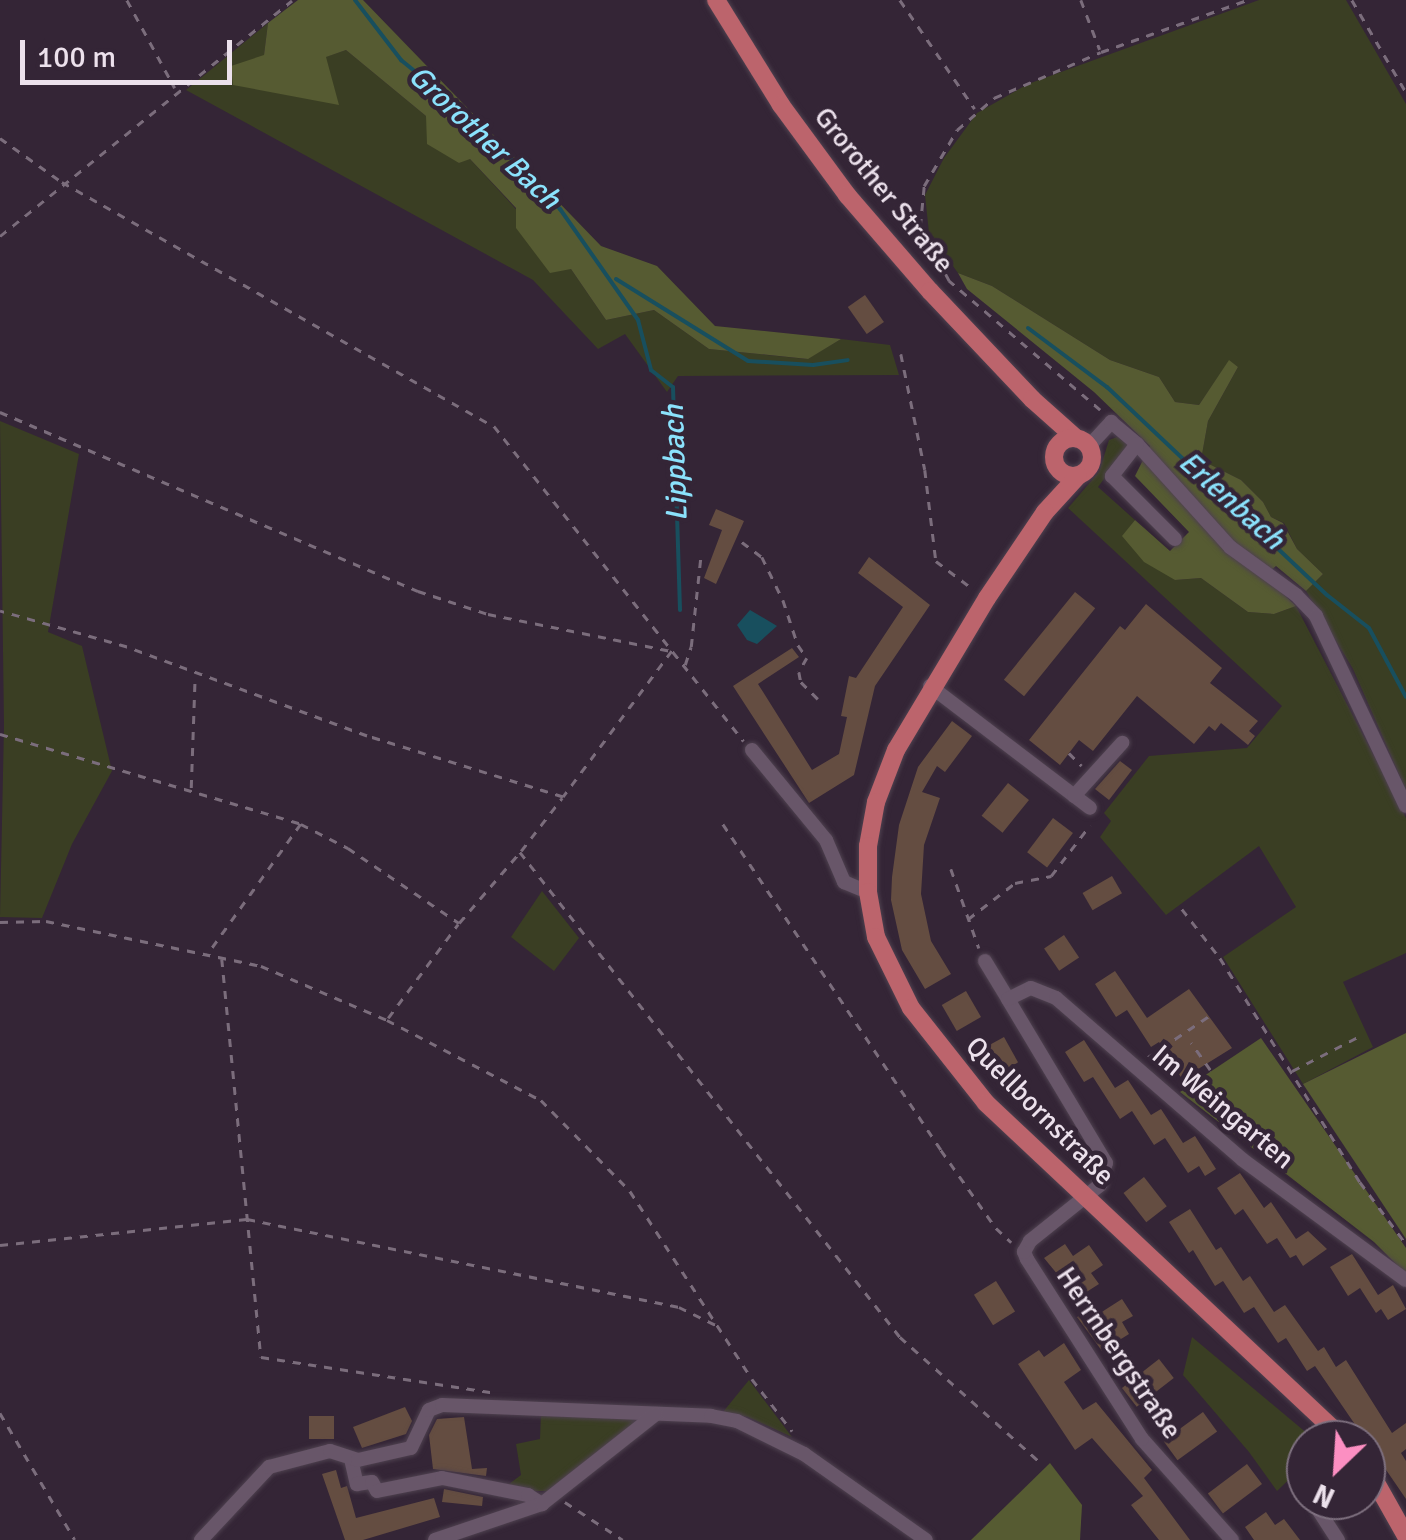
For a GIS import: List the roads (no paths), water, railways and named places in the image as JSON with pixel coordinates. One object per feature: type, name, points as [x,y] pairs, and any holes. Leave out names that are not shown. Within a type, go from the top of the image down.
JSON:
[{"type":"main road","name":"Grorother Straße","points":[[716,0],[771,90],[847,196],[1032,399],[1082,442]]},
{"type":"main road","name":"Grorother Straße","points":[[1032,399],[1055,458]]},
{"type":"main road","points":[[1062,441],[1082,442],[1092,462],[1078,476],[1062,473],[1055,458],[1062,441]]},
{"type":"main road","name":"Quellbornstraße","points":[[1046,512],[1055,458]]},
{"type":"main road","name":"Quellbornstraße","points":[[1078,476],[1046,512],[987,598],[930,686],[896,750],[876,802],[868,846],[868,892],[881,951],[926,1030],[986,1103],[1324,1420]]},
{"type":"main road","points":[[1386,1501],[1406,1536]]},
{"type":"street","points":[[1082,442],[1112,422],[1230,547],[1296,595],[1316,616],[1406,806]]},
{"type":"street","points":[[1136,444],[1112,476],[1175,539]]},
{"type":"street","points":[[930,686],[1090,808]]},
{"type":"street","points":[[1074,796],[1122,743]]},
{"type":"street","points":[[752,750],[826,840],[844,882],[868,892]]},
{"type":"street","points":[[985,961],[1106,1162],[1100,1185],[1086,1199]]},
{"type":"street","name":"Im Weingarten","points":[[1008,999],[1027,988],[1044,991],[1243,1160],[1406,1280]]},
{"type":"street","name":"Herrnbergstraße","points":[[1086,1199],[1030,1241],[1024,1252],[1142,1439],[1232,1540]]},
{"type":"street","points":[[201,1540],[269,1466],[330,1451],[355,1460],[411,1448],[429,1410],[442,1405],[737,1421],[804,1454],[926,1540]]},
{"type":"street","points":[[435,1540],[549,1500],[656,1414]]},
{"type":"street","points":[[355,1460],[357,1484],[372,1482],[377,1491],[442,1478],[549,1500]]},
{"type":"water","points":[[750,610],[777,626],[757,644],[747,640],[737,625]]},
{"type":"waterway","name":"Grorother Bach","points":[[355,0],[401,60],[472,118],[560,209],[638,320],[651,370],[673,387],[680,610]]},
{"type":"waterway","name":"Erlenbach","points":[[616,279],[748,361],[813,365],[848,360]]},
{"type":"waterway","name":"Erlenbach","points":[[1028,328],[1107,387],[1327,595],[1369,628],[1406,697]]},
{"type":"water label","name":"Lippbach","points":[[676,463]]}]
